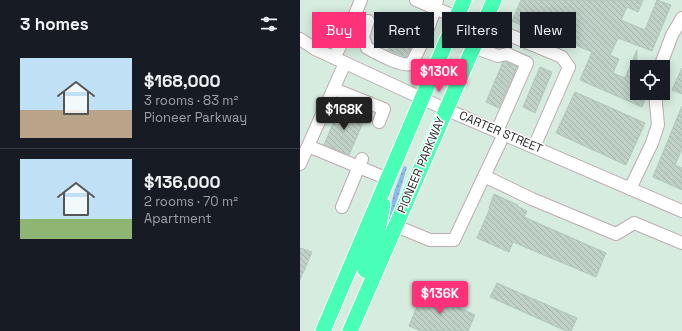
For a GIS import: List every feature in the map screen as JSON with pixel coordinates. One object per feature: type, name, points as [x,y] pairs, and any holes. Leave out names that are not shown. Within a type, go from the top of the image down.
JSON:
[{"type":"main road","name":"PIONEER PARKWAY","points":[[458,12],[464,0]]},
{"type":"main road","name":"PIONEER PARKWAY","points":[[488,12],[494,0]]},
{"type":"main road","name":"PIONEER PARKWAY","points":[[323,331],[443,48]]},
{"type":"main road","name":"PIONEER PARKWAY","points":[[350,331],[473,48]]},
{"type":"main road","points":[[350,331],[347,317],[348,310],[374,249],[383,207],[381,194]]},
{"type":"street","points":[[334,58],[349,29],[361,0]]},
{"type":"street","points":[[416,0],[436,4],[448,12]]},
{"type":"street","points":[[368,21],[362,37],[367,48],[395,61],[408,65],[411,64],[422,43],[436,4]]},
{"type":"street","points":[[663,60],[672,35],[682,18]]},
{"type":"street","points":[[512,36],[562,57],[569,67],[534,146]]},
{"type":"street","name":"CARTER STREET","points":[[300,39],[315,49],[446,109],[682,211]]},
{"type":"street","points":[[396,226],[430,240],[454,240],[484,176],[527,63],[507,54],[498,56],[476,48]]},
{"type":"street","points":[[300,164],[345,63]]},
{"type":"street","points":[[334,89],[384,109],[379,122]]},
{"type":"street","points":[[630,189],[652,143],[658,125],[656,100]]},
{"type":"street","points":[[308,146],[361,163],[388,179]]},
{"type":"street","points":[[342,207],[361,163]]},
{"type":"street","points":[[484,176],[532,199],[616,234],[634,224],[682,243]]},
{"type":"shaded area","points":[[404,166],[407,167],[386,233],[384,232],[395,189]]},
{"type":"building","points":[[521,0],[643,0],[638,12],[627,7],[621,20],[645,30],[657,0],[671,5],[652,51],[618,38],[610,55],[619,59],[613,73],[625,78],[630,66],[630,100],[645,100],[642,107],[580,80],[592,52],[576,45],[576,12],[520,12],[520,24],[512,21]]},
{"type":"building","points":[[389,48],[411,48],[406,57],[388,50]]},
{"type":"building","points":[[637,50],[637,60],[633,60]]},
{"type":"building","points":[[503,62],[517,67],[499,108],[486,102]]},
{"type":"building","points":[[540,67],[552,72],[535,113],[523,107]]},
{"type":"building","points":[[682,68],[682,94],[672,90]]},
{"type":"building","points":[[575,92],[645,123],[626,165],[556,133]]},
{"type":"building","points":[[682,106],[682,149],[675,165],[682,168],[682,190],[653,177]]},
{"type":"building","points":[[340,107],[365,118],[349,155],[324,145]]},
{"type":"building","points":[[494,194],[518,205],[517,206],[527,211],[524,217],[606,253],[596,277],[513,242],[509,252],[477,238],[490,208]]},
{"type":"building","points":[[300,248],[312,252],[300,280]]},
{"type":"building","points":[[497,283],[577,318],[571,331],[566,331],[490,297]]},
{"type":"building","points":[[424,289],[458,303],[456,306],[475,315],[468,331],[421,331],[409,326]]}]
